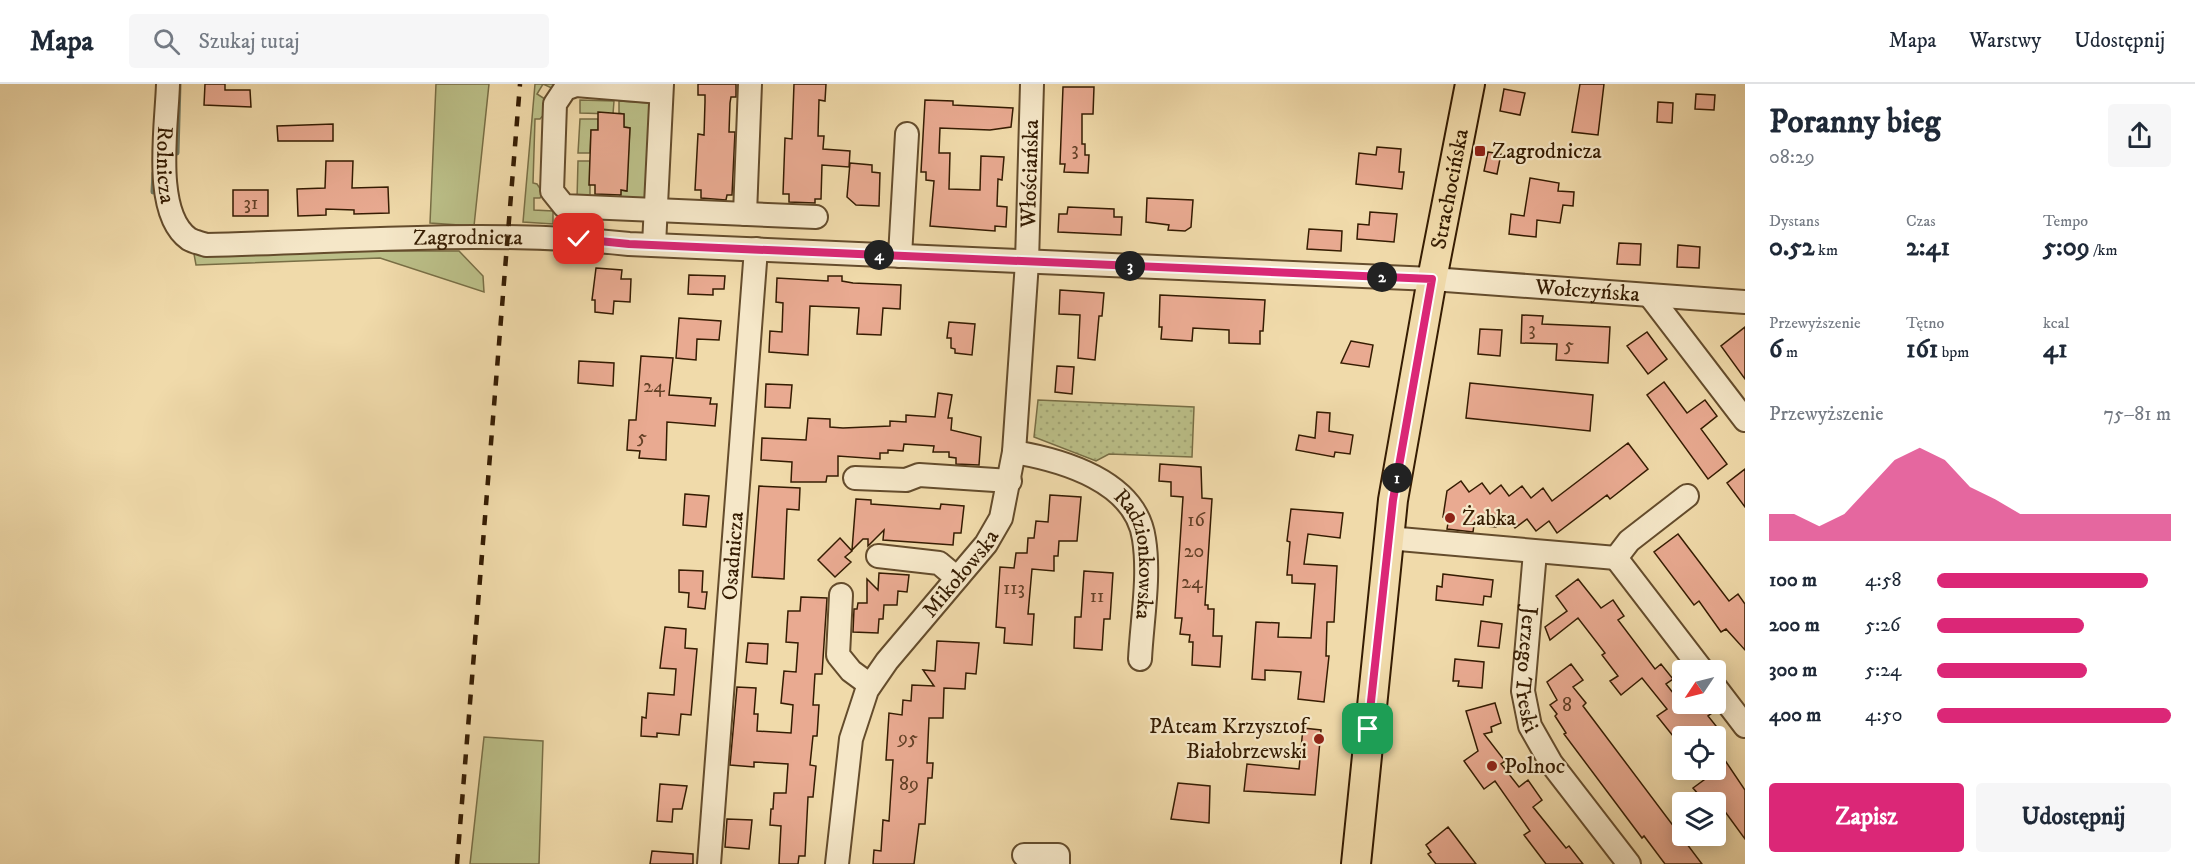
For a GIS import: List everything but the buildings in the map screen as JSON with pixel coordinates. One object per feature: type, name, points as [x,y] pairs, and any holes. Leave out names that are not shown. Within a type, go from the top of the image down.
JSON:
[{"type":"main road","name":"Strachocińska","points":[[1356,864],[1388,538],[1432,279],[1470,84]]},
{"type":"street","name":"Rolnicza","points":[[168,84],[165,181],[167,203],[172,218],[188,238]]},
{"type":"street","points":[[745,214],[750,84]]},
{"type":"street","name":"Włościańska","points":[[1027,262],[1032,84]]},
{"type":"street","points":[[654,244],[656,210],[661,88],[576,85],[565,89],[555,104],[550,175],[552,191],[564,206],[656,210],[745,214],[816,217]]},
{"type":"street","points":[[900,256],[907,134]]},
{"type":"street","name":"Zagrodnicza","points":[[188,238],[206,245],[504,237],[1432,279]]},
{"type":"street","name":"Osadnicza","points":[[709,864],[756,249]]},
{"type":"street","name":"Mikołowska","points":[[837,864],[850,739],[856,717],[870,685],[886,661],[986,544],[1001,518],[1014,452],[1027,262]]},
{"type":"street","name":"Wołczyńska","points":[[1432,279],[1745,302]]},
{"type":"street","points":[[1650,296],[1745,420]]},
{"type":"street","name":"Radzionkowska","points":[[1014,452],[1037,456],[1098,479],[1119,494],[1135,514],[1144,536],[1146,562],[1140,658]]},
{"type":"street","points":[[855,477],[906,480],[918,475],[1010,481]]},
{"type":"street","points":[[1616,558],[1629,541],[1687,496]]},
{"type":"street","points":[[1388,538],[1616,558],[1694,660]]},
{"type":"street","name":"Jerzego Treski","points":[[1535,552],[1523,691],[1530,726],[1551,763],[1629,864]]},
{"type":"street","points":[[878,556],[939,563],[957,578]]},
{"type":"street","points":[[841,595],[838,655],[851,671],[870,685]]},
{"type":"street","points":[[1726,701],[1745,726]]},
{"type":"street","points":[[1024,855],[1058,855],[1058,864]]},
{"type":"green space","points":[[436,84],[489,84],[474,226],[430,223]]},
{"type":"green space","points":[[535,84],[543,84],[537,94],[548,101],[547,111],[540,119],[535,119],[533,183],[537,184],[543,193],[540,198],[534,198],[534,210],[553,211],[553,224],[523,222]]},
{"type":"green space","points":[[543,84],[553,84],[556,90]]},
{"type":"green space","points":[[580,100],[614,101],[613,114],[580,113]]},
{"type":"green space","points":[[619,101],[651,103],[646,197],[644,199],[618,201],[621,190],[626,191],[630,128],[624,127],[624,114],[619,113]]},
{"type":"green space","points":[[580,119],[598,119],[598,130],[591,130],[590,153],[578,153]]},
{"type":"green space","points":[[578,161],[590,161],[590,200],[577,199]]},
{"type":"green space","points":[[459,251],[483,276],[484,292],[380,258],[196,265],[194,254]]},
{"type":"green space","points":[[1038,400],[1194,407],[1192,457],[1109,454],[1096,461],[1034,437]]},
{"type":"green space","points":[[484,737],[543,741],[539,864],[470,864]]},
{"type":"waterway","points":[[177,153],[179,84]]},
{"type":"waterway","points":[[153,192],[154,173]]},
{"type":"railway","points":[[457,864],[520,84]]},
{"type":"place","name":"Zagrodnicza","points":[[1480,151]]},
{"type":"place","name":"Żabka","points":[[1450,518]]},
{"type":"place","name":"PAteam Krzysztof Białobrzewski","points":[[1319,739]]},
{"type":"place","name":"Polnoc","points":[[1492,766]]},
{"type":"route","points":[[579,239],[629,244],[1432,279],[1393,500],[1368,729]]}]
